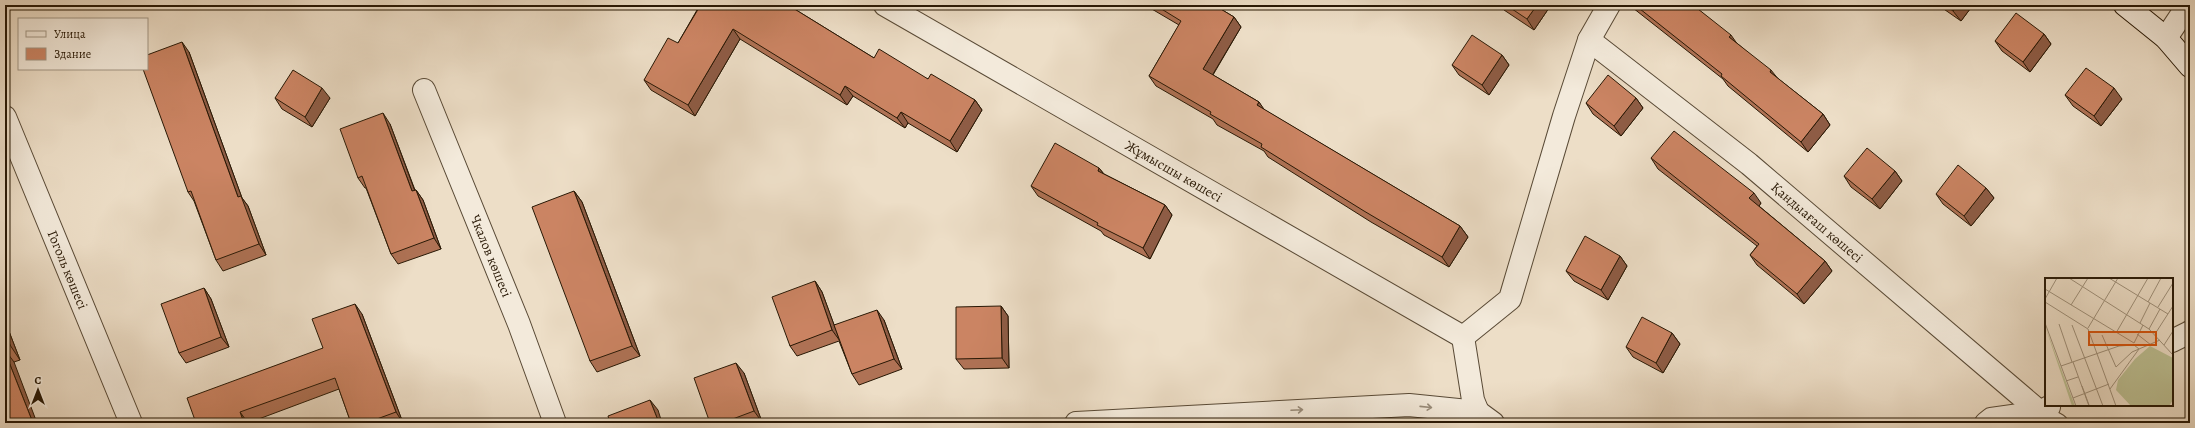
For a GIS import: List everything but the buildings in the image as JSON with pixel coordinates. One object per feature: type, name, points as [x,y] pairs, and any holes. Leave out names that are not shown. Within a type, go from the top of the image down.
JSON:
[{"type":"street","name":"Жұмысшы көшесі","points":[[885,5],[1463,337]]},
{"type":"street","points":[[1485,417],[1472,400],[1463,337],[1510,299],[1564,116],[1589,40],[1609,5]]},
{"type":"street","points":[[2125,5],[2166,38],[2190,66]]},
{"type":"street","points":[[2166,38],[2188,5]]},
{"type":"street","name":"Қандыағаш көшесі","points":[[1589,40],[1749,164],[2047,408]]},
{"type":"street","name":"Чкалов көшесі","points":[[424,90],[519,324],[555,423]]},
{"type":"street","name":"Гоголь көшесі","points":[[5,117],[131,423]]},
{"type":"street","points":[[2173,340],[2190,332]]},
{"type":"street","points":[[1076,423],[1409,405],[1485,417]]},
{"type":"street","points":[[1986,423],[1991,419],[2047,408]]},
{"type":"lane","points":[[2047,408],[2059,423]]}]
